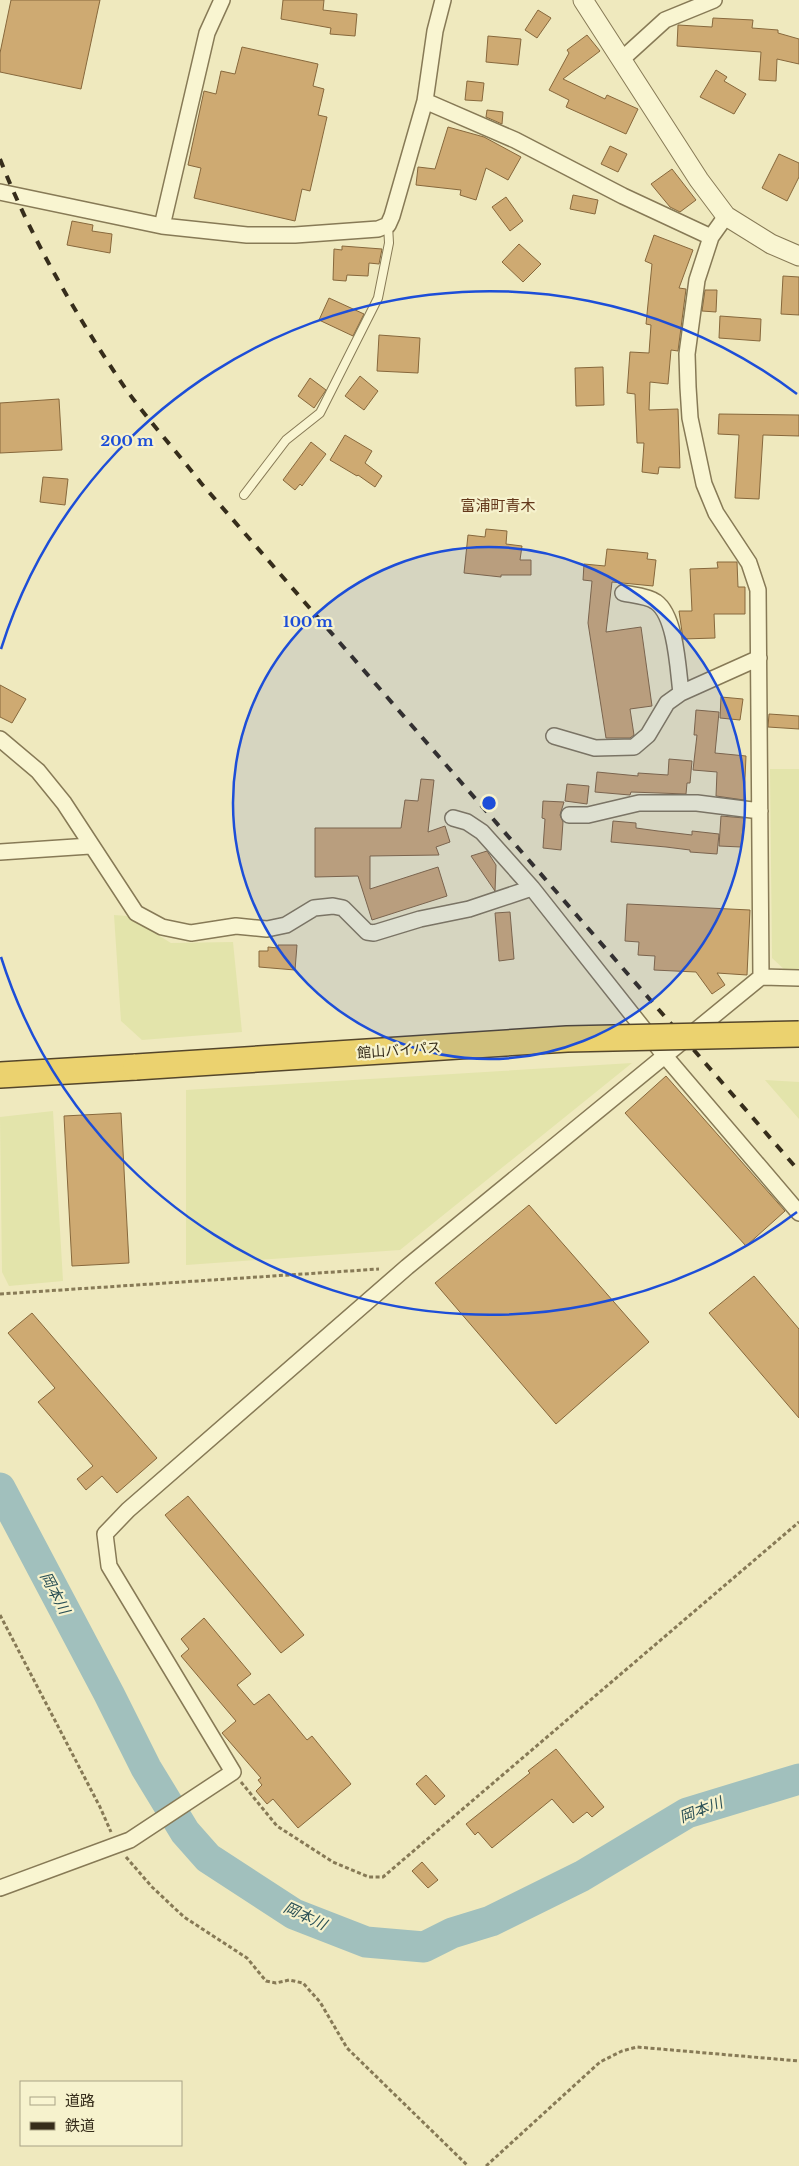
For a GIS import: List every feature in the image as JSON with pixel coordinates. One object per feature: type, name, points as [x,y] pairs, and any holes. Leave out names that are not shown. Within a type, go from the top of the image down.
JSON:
[{"type":"highway","name":"館山バイパス","points":[[0,1075],[567,1039],[799,1034]]},
{"type":"street","points":[[162,226],[207,33],[222,0]]},
{"type":"street","points":[[0,192],[162,226],[247,235],[295,235],[378,229],[388,225],[424,101],[435,31],[443,0]]},
{"type":"street","points":[[583,0],[699,180],[726,216],[771,244],[799,256]]},
{"type":"street","points":[[621,60],[665,20],[714,0]]},
{"type":"street","points":[[424,101],[523,144],[623,196],[711,237]]},
{"type":"street","points":[[726,216],[711,237],[697,280],[687,354],[690,418],[704,484],[716,513],[749,563],[758,590],[761,977]]},
{"type":"street","points":[[623,593],[656,601],[664,611],[671,628],[681,693]]},
{"type":"street","points":[[554,736],[595,748],[634,747],[648,735],[668,703],[681,693],[759,658]]},
{"type":"street","points":[[0,739],[38,771],[64,803],[90,846],[136,913],[162,926],[191,933],[236,926],[267,929],[286,925],[314,908],[334,906],[343,908],[367,932],[374,933],[420,919],[469,909],[532,888]]},
{"type":"street","points":[[569,814],[588,815],[639,803],[697,803],[760,811]]},
{"type":"street","points":[[452,818],[467,822],[482,832],[532,888],[665,1056],[799,1213]]},
{"type":"street","points":[[0,852],[90,846]]},
{"type":"street","points":[[0,1888],[123,1843],[211,1788],[233,1772],[109,1566],[105,1534],[135,1503],[407,1268],[761,977],[799,978]]},
{"type":"lane","points":[[244,495],[286,440],[320,413],[378,298],[389,243],[388,225]]},
{"type":"path","points":[[0,1294],[407,1268]]},
{"type":"path","points":[[233,1772],[277,1826],[333,1862],[368,1877],[383,1877],[799,1522]]},
{"type":"path","points":[[0,1615],[100,1806],[152,1887],[184,1917],[247,1958],[266,1981],[276,1983],[289,1980],[304,1983],[320,2002],[347,2048],[468,2166]]},
{"type":"path","points":[[486,2166],[600,2062],[622,2051],[637,2047],[799,2061]]},
{"type":"green space","points":[[770,769],[799,769],[799,970],[786,971],[772,958]]},
{"type":"green space","points":[[114,915],[127,916],[171,943],[233,942],[242,1032],[142,1040],[121,1021]]},
{"type":"green space","points":[[632,1063],[400,1250],[186,1265],[186,1090]]},
{"type":"green space","points":[[765,1080],[799,1082],[799,1119]]},
{"type":"green space","points":[[53,1111],[63,1281],[9,1286],[2,1272],[0,1117]]},
{"type":"building","points":[[11,0],[100,0],[81,89],[0,72],[0,53]]},
{"type":"building","points":[[283,0],[324,0],[323,10],[357,14],[355,36],[330,34],[331,28],[281,19]]},
{"type":"building","points":[[538,10],[551,18],[537,38],[525,30]]},
{"type":"building","points":[[713,18],[753,20],[752,28],[778,30],[778,33],[799,39],[799,64],[777,59],[776,81],[759,80],[761,52],[677,46],[678,25],[712,27]]},
{"type":"building","points":[[587,35],[600,51],[563,79],[605,99],[607,95],[638,109],[626,134],[566,107],[569,100],[549,90],[569,53],[567,50]]},
{"type":"building","points":[[488,36],[521,39],[518,65],[486,62]]},
{"type":"building","points":[[242,47],[318,64],[313,86],[324,89],[318,115],[327,117],[310,191],[302,189],[295,221],[194,198],[201,168],[188,165],[204,91],[216,94],[221,71],[235,74]]},
{"type":"building","points":[[716,70],[727,77],[724,81],[746,94],[734,114],[700,97]]},
{"type":"building","points":[[467,81],[484,83],[482,101],[465,100]]},
{"type":"building","points":[[487,110],[503,112],[502,124],[486,117]]},
{"type":"building","points":[[448,127],[484,137],[521,157],[508,180],[486,168],[476,200],[460,195],[461,190],[416,185],[418,167],[435,169]]},
{"type":"building","points":[[610,146],[627,154],[618,172],[601,164]]},
{"type":"building","points":[[779,154],[799,163],[799,177],[787,201],[762,188]]},
{"type":"building","points":[[672,169],[696,200],[680,212],[670,207],[651,184]]},
{"type":"building","points":[[573,195],[598,200],[595,214],[570,209]]},
{"type":"building","points":[[506,197],[523,221],[510,231],[492,207]]},
{"type":"building","points":[[72,221],[93,225],[92,231],[112,234],[110,253],[67,245]]},
{"type":"building","points":[[654,235],[693,250],[679,288],[686,289],[678,351],[671,350],[668,384],[650,382],[649,410],[678,409],[680,468],[659,467],[658,474],[642,472],[644,443],[637,443],[635,394],[627,393],[630,352],[649,353],[651,325],[646,324],[652,264],[645,261]]},
{"type":"building","points":[[519,244],[541,264],[523,282],[502,262]]},
{"type":"building","points":[[342,246],[382,249],[379,264],[369,263],[368,276],[347,275],[346,281],[333,280],[334,249],[342,250]]},
{"type":"building","points":[[783,276],[799,277],[799,315],[781,314]]},
{"type":"building","points":[[705,290],[717,290],[716,312],[702,311]]},
{"type":"building","points":[[329,298],[364,314],[353,336],[319,320]]},
{"type":"building","points":[[720,316],[761,319],[760,341],[719,338]]},
{"type":"building","points":[[379,335],[420,338],[418,373],[377,371]]},
{"type":"building","points":[[603,367],[604,405],[576,406],[575,368]]},
{"type":"building","points":[[360,376],[378,391],[364,410],[345,396]]},
{"type":"building","points":[[310,378],[326,390],[314,408],[298,396]]},
{"type":"building","points":[[59,399],[62,450],[0,453],[0,403]]},
{"type":"building","points":[[719,414],[799,415],[799,436],[763,435],[759,499],[735,498],[739,435],[718,434]]},
{"type":"building","points":[[345,435],[372,451],[365,463],[382,476],[375,487],[358,475],[330,460]]},
{"type":"building","points":[[311,442],[326,454],[302,486],[300,484],[295,490],[283,480]]},
{"type":"building","points":[[43,477],[68,479],[65,505],[40,502]]},
{"type":"building","points":[[486,529],[507,531],[506,544],[522,546],[520,560],[531,560],[531,575],[501,575],[501,577],[464,573],[468,535],[485,537]]},
{"type":"building","points":[[607,549],[648,553],[647,559],[656,560],[653,586],[612,582],[606,632],[641,627],[652,706],[630,709],[634,735],[630,738],[606,738],[588,623],[592,581],[583,580],[584,564],[605,566]]},
{"type":"building","points":[[717,562],[737,562],[738,587],[745,587],[745,614],[714,614],[715,638],[683,639],[679,611],[692,611],[690,569],[718,568]]},
{"type":"building","points":[[0,685],[26,699],[12,723],[0,717]]},
{"type":"building","points":[[721,697],[743,699],[740,720],[720,718]]},
{"type":"building","points":[[696,710],[719,712],[715,753],[746,756],[744,800],[716,796],[717,772],[693,770],[697,735],[694,735]]},
{"type":"building","points":[[769,714],[799,716],[799,729],[768,727]]},
{"type":"building","points":[[669,759],[692,761],[690,783],[687,783],[686,794],[631,792],[630,795],[595,792],[597,772],[638,776],[638,773],[668,775]]},
{"type":"building","points":[[421,779],[434,780],[428,832],[445,826],[450,842],[436,847],[439,855],[370,856],[370,889],[438,867],[447,896],[372,920],[358,876],[315,877],[315,828],[401,828],[405,800],[418,801]]},
{"type":"building","points":[[567,784],[589,786],[587,804],[565,801]]},
{"type":"building","points":[[543,801],[564,802],[560,815],[563,822],[561,850],[543,848],[545,819],[542,818]]},
{"type":"building","points":[[721,816],[744,818],[741,847],[719,846]]},
{"type":"building","points":[[613,821],[636,823],[636,828],[658,831],[692,835],[692,831],[719,834],[717,854],[611,842]]},
{"type":"building","points":[[487,851],[496,865],[495,891],[471,856]]},
{"type":"building","points":[[627,904],[750,910],[747,975],[717,973],[725,985],[712,994],[696,972],[654,970],[655,956],[638,955],[639,942],[625,941]]},
{"type":"building","points":[[510,912],[514,959],[499,961],[495,913]]},
{"type":"building","points":[[278,945],[297,945],[295,970],[259,967],[259,951],[268,951],[268,947],[278,948]]},
{"type":"building","points":[[666,1076],[785,1211],[746,1246],[625,1113]]},
{"type":"building","points":[[121,1113],[129,1263],[72,1266],[64,1116]]},
{"type":"building","points":[[529,1205],[649,1342],[556,1424],[435,1283]]},
{"type":"building","points":[[754,1276],[799,1329],[799,1418],[709,1313]]},
{"type":"building","points":[[32,1313],[157,1458],[117,1493],[102,1476],[86,1490],[77,1479],[93,1466],[38,1402],[55,1388],[8,1333]]},
{"type":"building","points":[[188,1496],[304,1635],[281,1653],[165,1515]]},
{"type":"building","points":[[204,1618],[251,1674],[237,1685],[254,1705],[269,1694],[307,1740],[312,1736],[351,1784],[298,1828],[273,1799],[267,1804],[256,1791],[262,1785],[258,1780],[261,1778],[222,1733],[236,1721],[181,1656],[189,1649],[181,1639]]},
{"type":"building","points":[[556,1749],[604,1807],[592,1817],[587,1812],[573,1823],[552,1799],[492,1848],[478,1832],[475,1835],[466,1824],[530,1773],[528,1771]]},
{"type":"building","points":[[426,1775],[445,1796],[435,1805],[416,1784]]},
{"type":"building","points":[[422,1862],[438,1880],[428,1888],[412,1871]]},
{"type":"waterway","name":"岡本川","points":[[0,1488],[146,1768],[185,1832],[208,1858],[294,1914],[366,1942],[424,1947],[452,1933],[491,1921],[582,1876],[687,1813],[799,1779]]},
{"type":"railway","points":[[0,159],[25,216],[69,299],[119,379],[148,418],[201,483],[799,1171]]},
{"type":"district","name":"富浦町青木","points":[[498,506]]}]
